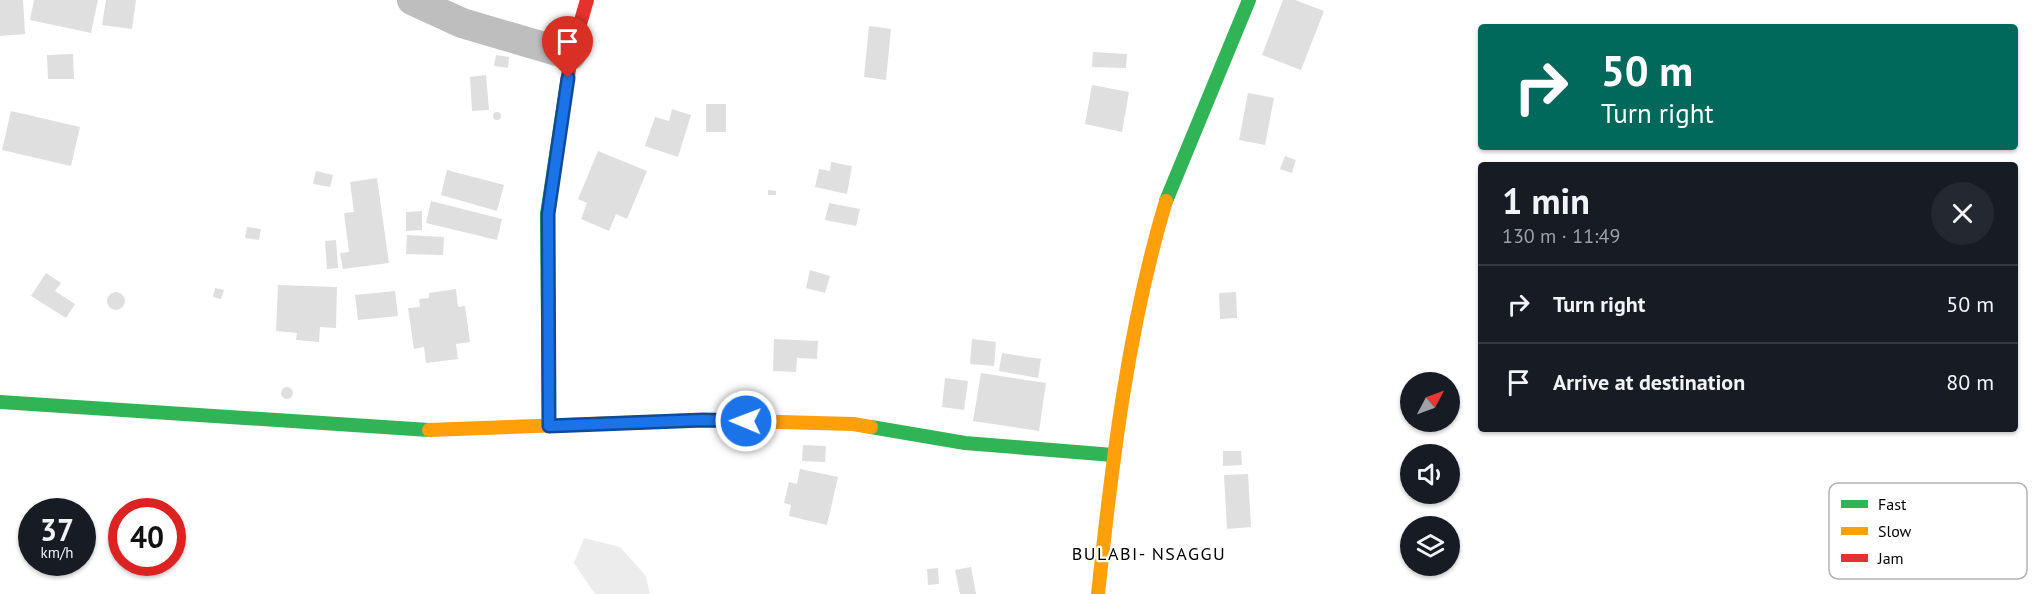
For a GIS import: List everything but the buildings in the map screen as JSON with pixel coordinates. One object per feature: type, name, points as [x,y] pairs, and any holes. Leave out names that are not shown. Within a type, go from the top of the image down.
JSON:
[{"type":"street","points":[[412,0],[462,23],[571,55]]},
{"type":"street","points":[[549,426],[548,214],[571,55],[587,0]]},
{"type":"street","points":[[1098,594],[1113,455],[1154,244],[1169,191],[1249,0]]},
{"type":"street","points":[[0,402],[423,430],[703,420],[853,424],[965,443],[1113,455]]},
{"type":"shaded area","points":[[584,538],[620,547],[646,576],[650,594],[595,594],[574,563]]},
{"type":"traffic: fast","points":[[1166,201],[1249,0]]},
{"type":"traffic: fast","points":[[549,426],[547,214],[567,83]]},
{"type":"traffic: fast","points":[[0,402],[429,430]]},
{"type":"traffic: fast","points":[[871,427],[965,443],[1113,455]]},
{"type":"traffic: slow","points":[[1098,594],[1109,495],[1131,346],[1166,201]]},
{"type":"traffic: slow","points":[[429,430],[703,420],[853,424],[871,427]]},
{"type":"traffic: jam","points":[[567,83],[571,55],[587,0]]},
{"type":"district","name":"BULABI- NSAGGU","points":[[1149,554]]},
{"type":"route","points":[[568,78],[548,214],[549,426],[703,420],[746,421]]}]
